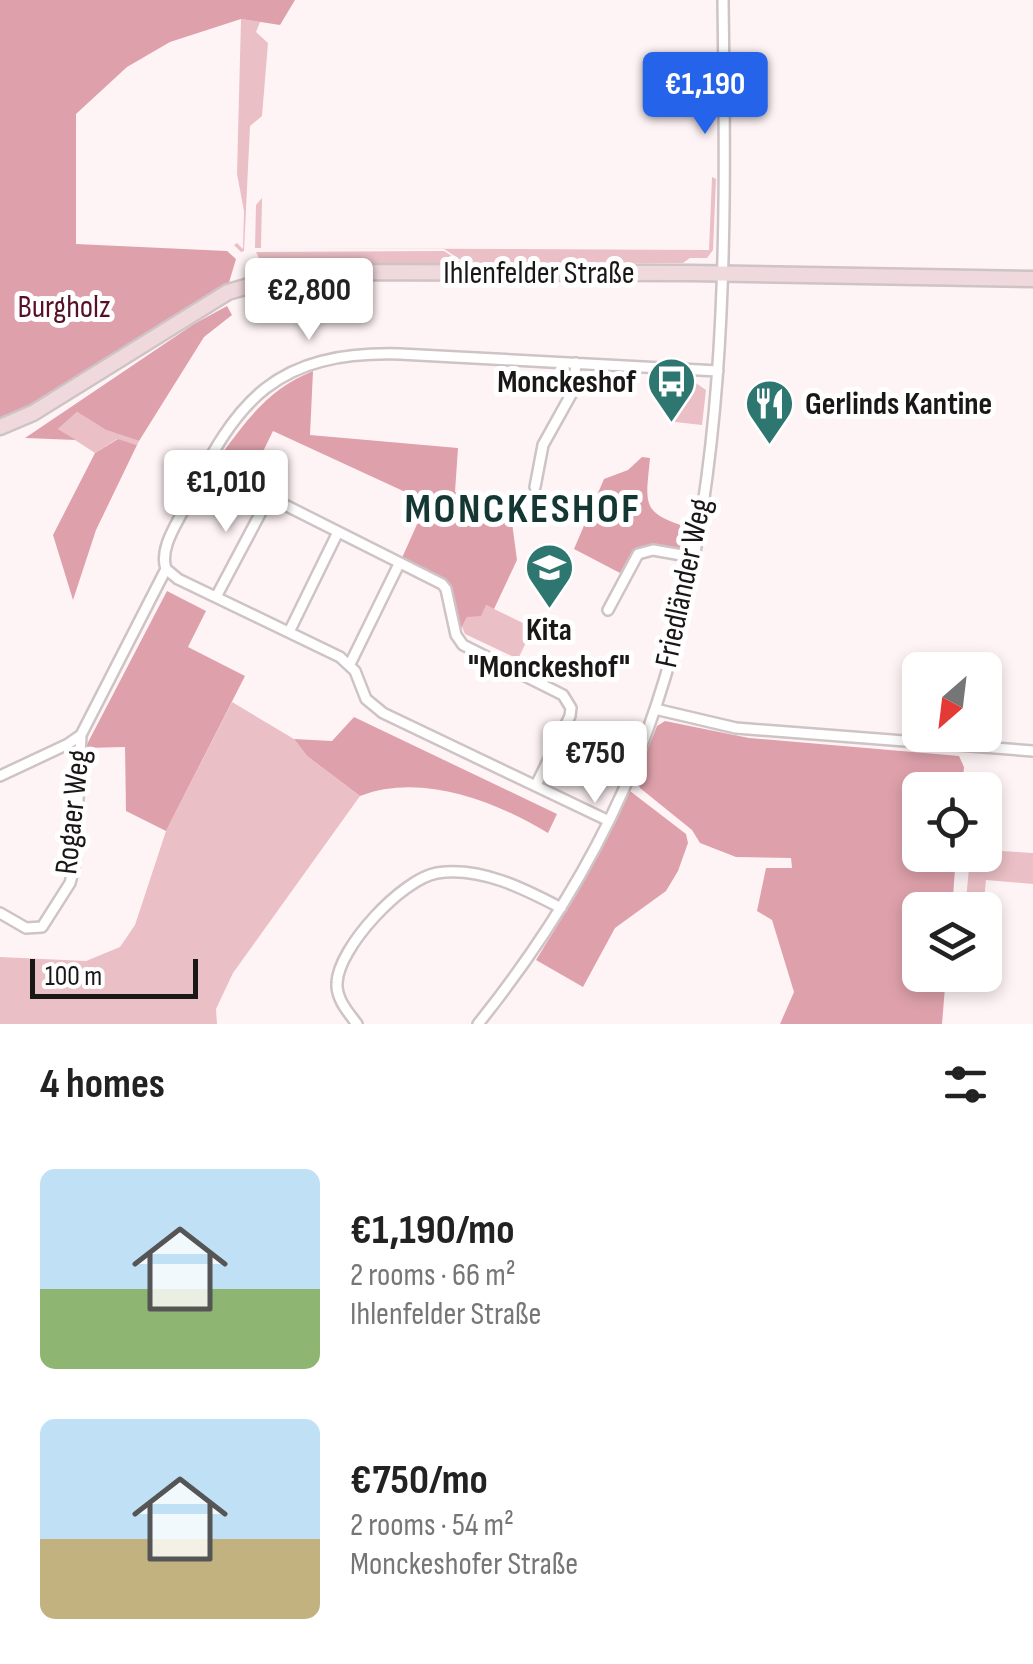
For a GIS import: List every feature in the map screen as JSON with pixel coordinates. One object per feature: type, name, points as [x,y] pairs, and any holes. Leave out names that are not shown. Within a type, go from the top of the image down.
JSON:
[{"type":"main road","name":"Ihlenfelder Straße","points":[[0,428],[33,412],[228,292],[285,274],[1033,279]]},
{"type":"street","points":[[723,0],[723,274]]},
{"type":"street","name":"Friedländer Weg","points":[[478,1024],[522,970],[562,908],[609,822],[655,709],[693,557],[718,371],[723,274]]},
{"type":"street","points":[[81,735],[166,569],[164,550],[199,478],[246,406],[288,372],[326,358],[362,354],[718,371]]},
{"type":"street","points":[[534,487],[543,445],[573,391],[576,363]]},
{"type":"street","points":[[216,597],[269,497],[444,586],[462,645],[568,701],[570,716],[536,785]]},
{"type":"street","points":[[289,632],[337,534]]},
{"type":"street","points":[[608,610],[638,554],[654,550],[693,557]]},
{"type":"street","points":[[350,664],[399,564]]},
{"type":"street","points":[[166,569],[178,579],[350,664],[372,706],[609,822]]},
{"type":"street","points":[[655,709],[736,728],[1033,751]]},
{"type":"street","name":"Rogaer Weg","points":[[0,776],[81,735]]},
{"type":"street","name":"Rogaer Weg","points":[[0,913],[26,928],[42,927],[70,882],[75,864],[81,735]]},
{"type":"street","points":[[357,1024],[338,994],[339,973],[367,926],[411,883],[438,873],[482,875],[562,908]]},
{"type":"shaded area","points":[[241,19],[260,22],[256,32],[268,43],[262,116],[250,126],[244,251],[241,252],[234,245],[237,243],[243,249],[244,211],[237,174]]},
{"type":"shaded area","points":[[712,177],[716,179],[713,250],[707,258],[690,258],[683,263],[467,264],[444,249],[255,248],[256,205],[262,198],[261,248],[709,250]]},
{"type":"shaded area","points":[[444,251],[467,266],[593,267],[272,269],[263,266],[256,252]]},
{"type":"shaded area","points":[[693,381],[706,390],[702,425],[675,422],[679,387]]},
{"type":"shaded area","points":[[77,412],[106,430],[139,441],[137,445],[117,439],[95,453],[58,429]]},
{"type":"shaded area","points":[[486,605],[533,628],[518,659],[465,634],[462,627],[467,617]]},
{"type":"shaded area","points":[[232,702],[294,739],[307,756],[360,796],[233,973],[216,1009],[217,1024],[0,1024],[0,957],[86,961],[120,947],[135,925],[166,831]]},
{"type":"shaded area","points":[[1002,851],[1033,853],[1033,884],[986,880],[985,892],[967,892],[969,872],[1002,872]]},
{"type":"green space","name":"Burgholz","points":[[0,0],[295,0],[280,25],[241,19],[170,42],[127,67],[76,114],[76,244],[227,251],[236,259],[228,286],[0,421]]},
{"type":"green space","points":[[227,306],[232,315],[204,337],[139,441],[106,430],[77,412],[58,429],[76,440],[25,438],[194,324]]},
{"type":"green space","points":[[313,371],[310,435],[458,448],[455,492],[521,503],[511,515],[517,560],[494,609],[486,605],[481,616],[467,617],[458,628],[448,583],[401,560],[427,502],[273,431],[254,470],[221,455],[272,396]]},
{"type":"green space","points":[[118,439],[137,445],[96,530],[73,600],[53,535],[95,453]]},
{"type":"green space","points":[[642,457],[650,458],[649,504],[661,517],[687,527],[684,551],[645,546],[629,557],[620,573],[574,549],[604,479],[628,470]]},
{"type":"green space","points":[[167,591],[206,611],[188,647],[245,676],[166,831],[126,811],[125,747],[85,748]]},
{"type":"green space","points":[[354,717],[557,814],[548,833],[505,810],[432,789],[383,789],[360,796],[307,756],[294,739],[332,741]]},
{"type":"green space","points":[[665,721],[749,738],[959,756],[964,772],[902,772],[902,872],[955,872],[953,892],[902,892],[902,992],[945,992],[942,1024],[780,1024],[794,992],[772,920],[757,911],[766,868],[792,868],[791,858],[736,857],[700,843],[692,830],[640,788],[636,779],[657,726]]},
{"type":"green space","points":[[630,791],[686,834],[688,843],[666,891],[615,928],[583,987],[536,960],[578,892]]},
{"type":"place","name":"Monckeshof","points":[[671,424]]},
{"type":"place","name":"Gerlinds Kantine","points":[[770,446]]},
{"type":"place","name":"Kita \"Monckeshof\"","points":[[549,610]]},
{"type":"district","name":"MONCKESHOF","points":[[523,509]]}]
